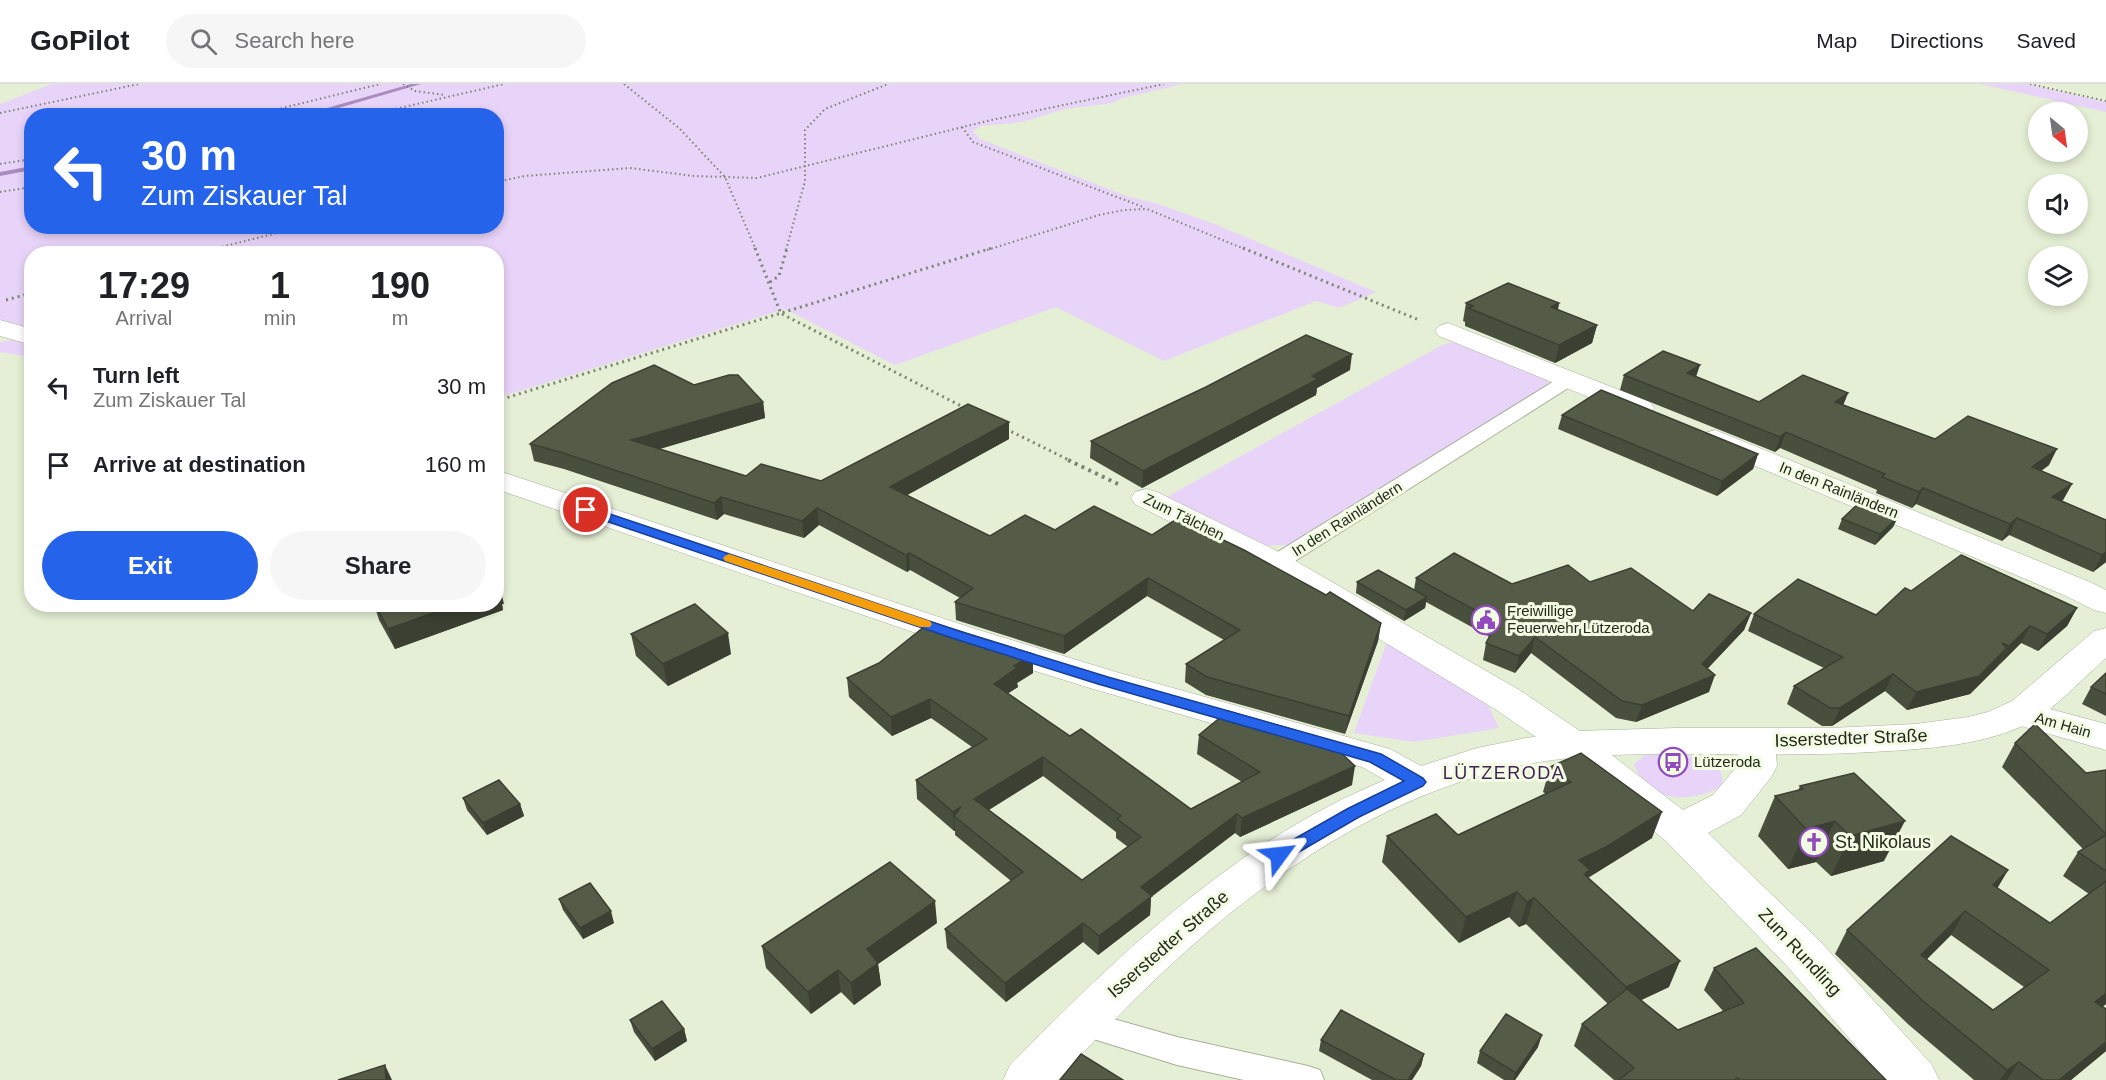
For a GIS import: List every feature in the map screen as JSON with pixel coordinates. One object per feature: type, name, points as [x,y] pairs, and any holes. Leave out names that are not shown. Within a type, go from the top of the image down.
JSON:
[{"type":"street","points":[[0,328],[24,335]]},
{"type":"street","name":"In den Rainländern","points":[[1448,331],[1570,379],[2078,589],[2106,603]]},
{"type":"street","points":[[504,482],[960,636],[1103,680],[1376,758],[1418,782]]},
{"type":"street","name":"Zum Tälchen","points":[[1146,498],[1276,563],[1508,700],[1574,745]]},
{"type":"street","name":"Isserstedter Straße","points":[[1027,1080],[1140,963],[1230,890],[1279,855],[1334,823],[1418,782],[1477,762],[1574,745],[1662,741],[1832,743],[1931,736],[1989,725],[2020,713],[2106,639]]},
{"type":"street","name":"Am Hain","points":[[2020,713],[2106,737]]},
{"type":"street","points":[[1680,830],[1727,805],[1758,766],[1756,742]]},
{"type":"street","name":"Zum Rundling","points":[[1574,745],[1680,830],[1803,953],[1915,1080]]},
{"type":"lane","name":"In den Rainländern","points":[[1276,563],[1570,379]]},
{"type":"lane","points":[[1082,1023],[1177,1051],[1308,1080]]},
{"type":"path","points":[[0,113],[139,84]]},
{"type":"path","points":[[282,108],[380,84]]},
{"type":"path","points":[[403,84],[415,91],[448,96]]},
{"type":"path","points":[[398,108],[504,84]]},
{"type":"path","points":[[624,84],[679,128],[725,177],[770,282],[781,314],[972,412]]},
{"type":"path","points":[[770,282],[779,276],[805,181],[805,130],[825,109],[888,84]]},
{"type":"path","points":[[504,180],[595,169],[630,168],[758,178],[806,164],[962,127],[1164,84]]},
{"type":"path","points":[[2030,84],[2106,101]]},
{"type":"path","points":[[962,127],[973,142],[1147,209],[1448,331]]},
{"type":"path","points":[[0,164],[24,160]]},
{"type":"path","points":[[0,192],[24,188]]},
{"type":"path","points":[[504,399],[1099,215],[1124,210],[1147,209]]},
{"type":"path","points":[[224,246],[272,234]]},
{"type":"path","points":[[0,301],[24,295]]},
{"type":"path","name":"Zum Tälchen","points":[[1003,427],[1146,498]]},
{"type":"shaded area","points":[[52,84],[1182,84],[1123,98],[1112,103],[1065,109],[1022,122],[981,126],[973,131],[980,139],[1129,197],[1155,203],[1217,225],[1376,292],[1339,308],[1316,301],[1164,361],[1056,307],[895,365],[785,309],[504,396],[504,246],[24,246],[24,329],[0,322],[0,104]]},
{"type":"shaded area","points":[[1980,84],[2026,84],[2106,102],[2106,112],[2088,108],[2088,102],[2061,102]]},
{"type":"shaded area","points":[[24,338],[24,356],[0,352],[0,342]]},
{"type":"shaded area","points":[[1455,342],[1549,380],[1547,385],[1289,545],[1251,546],[1163,499],[1444,344]]},
{"type":"shaded area","points":[[1388,639],[1459,682],[1489,707],[1499,728],[1414,742],[1354,733]]},
{"type":"shaded area","points":[[1645,755],[1681,755],[1706,760],[1721,774],[1722,786],[1697,796],[1671,796],[1660,793],[1640,777],[1634,764]]},
{"type":"building","points":[[1508,283],[1559,303],[1551,307],[1597,325],[1559,345],[1468,308],[1473,306],[1466,303]]},
{"type":"building","points":[[1306,335],[1352,354],[1312,376],[1318,379],[1143,471],[1091,441],[1206,387]]},
{"type":"building","points":[[1663,351],[1700,365],[1687,373],[1759,402],[1803,375],[1848,393],[1835,402],[1935,439],[1968,416],[2057,449],[2032,467],[2072,484],[2052,497],[2106,520],[2106,552],[2102,555],[2017,518],[2010,524],[1923,488],[1919,492],[1882,477],[1885,474],[1786,432],[1780,437],[1624,375]]},
{"type":"building","points":[[654,365],[694,385],[729,375],[738,375],[763,402],[631,440],[746,476],[761,464],[821,481],[968,404],[1009,422],[890,487],[990,536],[1025,515],[1055,530],[1094,506],[1152,535],[1178,518],[1244,550],[1326,595],[1330,592],[1381,623],[1349,716],[1207,677],[1186,664],[1240,630],[1148,578],[1064,636],[955,602],[973,588],[909,553],[906,555],[817,508],[802,521],[721,497],[714,503],[530,444],[612,383]]},
{"type":"building","points":[[1601,390],[1758,454],[1722,481],[1562,415]]},
{"type":"building","points":[[1861,501],[1898,517],[1880,534],[1842,519]]},
{"type":"building","points":[[1454,553],[1512,584],[1568,565],[1590,582],[1631,568],[1693,611],[1709,594],[1751,613],[1702,664],[1715,675],[1642,705],[1622,701],[1535,637],[1519,656],[1486,643],[1497,622],[1416,578]]},
{"type":"building","points":[[1961,555],[2077,608],[2047,634],[2030,626],[2009,646],[2002,643],[2007,648],[1979,676],[1916,692],[1893,674],[1840,708],[1830,708],[1794,686],[1843,657],[1754,614],[1798,579],[1876,615],[1905,588],[1911,591]]},
{"type":"building","points":[[1378,570],[1427,597],[1406,610],[1357,582]]},
{"type":"building","points":[[695,604],[728,633],[663,664],[631,634]]},
{"type":"building","points":[[379,612],[436,612],[388,629]]},
{"type":"building","points":[[930,622],[1033,654],[1014,666],[1017,668],[994,684],[1070,736],[1081,729],[1191,809],[1260,772],[1199,735],[1228,711],[1339,743],[1337,749],[1355,766],[1242,818],[1237,814],[1141,887],[1152,896],[1099,936],[1083,923],[1005,983],[945,929],[1023,872],[954,816],[961,807],[953,812],[916,780],[987,739],[930,699],[891,717],[847,678],[879,663]],"holes":[[[1043,757],[1121,816],[1117,819],[1141,837],[1082,880],[974,799]]]},
{"type":"building","points":[[2106,673],[2106,694],[2091,687]]},
{"type":"building","points":[[2035,724],[2086,773],[2106,770],[2106,834],[2015,743]]},
{"type":"building","points":[[1581,753],[1662,812],[1606,847],[1579,860],[1590,870],[1584,874],[1680,961],[1626,987],[1534,898],[1527,902],[1517,892],[1466,917],[1387,836],[1436,814],[1458,835],[1571,782],[1550,767]]},
{"type":"building","points":[[1854,773],[1905,821],[1850,836],[1835,821],[1806,829],[1775,796],[1803,789],[1800,786]]},
{"type":"building","points":[[499,780],[520,804],[483,823],[463,798]]},
{"type":"building","points":[[2106,835],[2106,871],[2078,852]]},
{"type":"building","points":[[1951,836],[2008,870],[1993,885],[2050,923],[2106,881],[2106,993],[2095,1002],[2106,1009],[2106,1042],[2059,1080],[2043,1080],[2019,1062],[2007,1070],[1923,1001],[1847,930]],"holes":[[[1965,911],[2049,970],[1993,1010],[1921,955]]]},
{"type":"building","points":[[890,862],[935,901],[867,949],[878,963],[851,983],[838,970],[808,992],[762,946]]},
{"type":"building","points":[[590,883],[611,911],[580,928],[559,899]]},
{"type":"building","points":[[1756,948],[1886,1080],[1740,1080],[1737,1078],[1734,1080],[1619,1080],[1634,1068],[1582,1024],[1627,989],[1678,1030],[1744,1003],[1714,968]]},
{"type":"building","points":[[662,1001],[684,1029],[652,1049],[630,1020]]},
{"type":"building","points":[[1341,1010],[1424,1054],[1408,1080],[1396,1080],[1321,1040]]},
{"type":"building","points":[[1506,1014],[1542,1035],[1516,1073],[1480,1051]]},
{"type":"building","points":[[1081,1054],[1123,1080],[1060,1080]]},
{"type":"building","points":[[385,1065],[386,1080],[338,1080]]},
{"type":"waterway","points":[[331,108],[418,84]]},
{"type":"waterway","points":[[0,174],[24,170]]},
{"type":"slow traffic","points":[[729,558],[925,624]]},
{"type":"place","name":"Freiwillige Feuerwehr Lützeroda","points":[[1486,620]]},
{"type":"place","name":"Lützeroda","points":[[1673,762]]},
{"type":"place","name":"St. Nikolaus","points":[[1814,842]]},
{"type":"district","name":"LÜTZERODA","points":[[1504,773]]},
{"type":"route","points":[[586,510],[960,636],[1103,680],[1376,758],[1418,782],[1353,813],[1279,855]]}]
